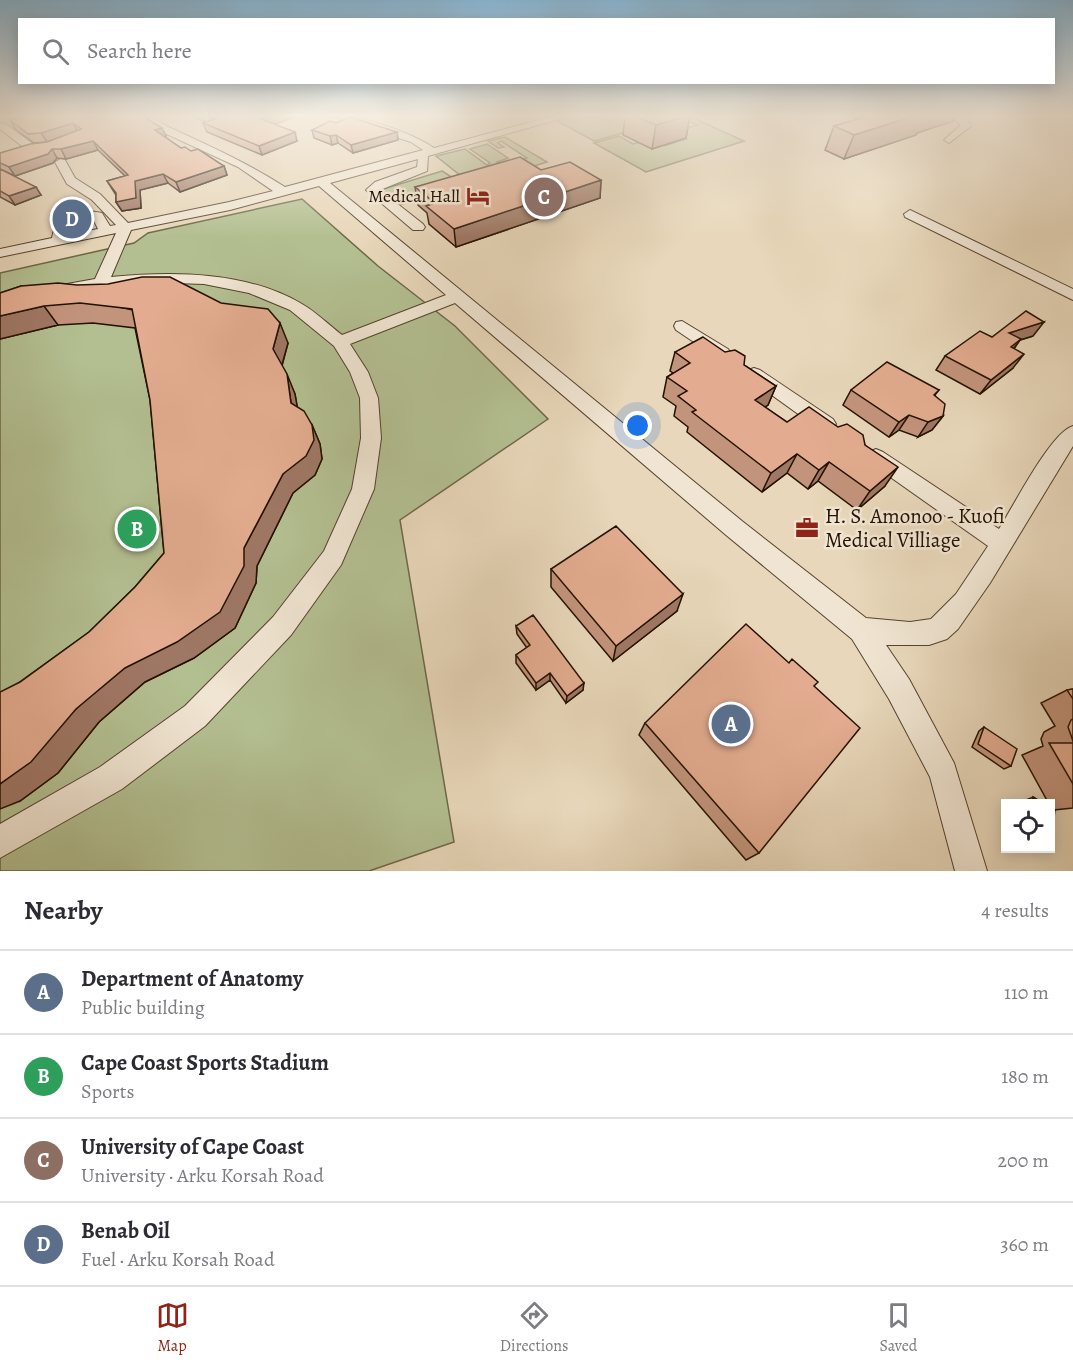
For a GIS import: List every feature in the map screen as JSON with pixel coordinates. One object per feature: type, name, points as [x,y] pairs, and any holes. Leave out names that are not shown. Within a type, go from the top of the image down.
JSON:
[{"type":"street","points":[[222,156],[242,165],[284,192]]},
{"type":"street","points":[[0,253],[107,232],[284,192],[414,156]]},
{"type":"street","points":[[418,227],[372,190],[379,185],[423,169],[426,156]]},
{"type":"street","points":[[61,162],[66,178],[73,185],[95,196],[125,228]]},
{"type":"street","points":[[320,182],[734,528],[861,630],[899,690],[944,773],[971,871]]},
{"type":"street","points":[[910,214],[1073,294]]},
{"type":"street","points":[[58,241],[61,224],[66,219],[80,215],[97,216],[107,232]]},
{"type":"street","points":[[101,282],[125,228]]},
{"type":"street","points":[[0,842],[111,778],[195,716],[282,626],[333,558],[363,489],[371,438],[369,398],[358,372],[340,342],[296,307],[253,289],[204,280],[146,278],[101,282],[45,292]]},
{"type":"street","points":[[340,342],[458,296]]},
{"type":"street","points":[[682,326],[837,431]]},
{"type":"street","points":[[861,630],[921,634],[941,629],[983,576],[1060,447],[1073,433]]},
{"type":"street","points":[[856,444],[1001,543]]},
{"type":"green space","points":[[436,156],[474,156],[487,165],[490,163],[479,156],[504,156],[508,158],[497,162],[501,165],[461,176]]},
{"type":"green space","points":[[523,156],[536,156],[547,162],[476,184],[466,176],[527,158]]},
{"type":"green space","points":[[617,156],[698,156],[646,172]]},
{"type":"green space","points":[[442,171],[455,179],[453,188],[400,205],[380,190]]},
{"type":"green space","points":[[302,199],[378,266],[455,326],[548,419],[400,520],[454,842],[369,871],[0,871],[0,273],[134,243],[148,233]]},
{"type":"building","points":[[0,156],[43,156],[9,167],[0,163]]},
{"type":"building","points":[[108,156],[208,156],[224,166],[176,182],[163,174],[135,181],[136,198],[116,202],[116,193],[107,181],[128,175]]},
{"type":"building","points":[[520,157],[541,170],[570,162],[601,180],[454,229],[426,206],[435,203],[415,187]]},
{"type":"building","points":[[0,169],[36,187],[9,196],[0,191]]},
{"type":"building","points":[[142,277],[170,277],[221,303],[268,309],[280,323],[273,349],[287,374],[291,403],[304,411],[312,425],[314,440],[306,456],[283,474],[244,548],[244,566],[220,612],[177,642],[125,668],[76,709],[31,762],[0,784],[0,692],[20,682],[89,632],[135,587],[164,553],[150,400],[132,309],[80,303],[44,306],[0,316],[0,293],[21,286],[58,283],[108,284]]},
{"type":"building","points":[[1026,311],[1044,322],[1009,333],[1021,339],[1011,347],[1024,354],[991,380],[945,356],[980,331],[992,337]]},
{"type":"building","points":[[703,337],[725,352],[735,350],[745,356],[744,365],[776,386],[755,400],[787,422],[809,407],[838,427],[847,424],[863,435],[865,445],[898,467],[870,491],[829,462],[819,470],[797,454],[771,473],[692,412],[696,410],[678,396],[687,391],[667,377],[690,363],[675,352]]},
{"type":"building","points":[[887,362],[939,390],[934,395],[945,404],[943,416],[928,422],[909,415],[899,422],[851,390]]},
{"type":"building","points":[[616,526],[683,594],[616,646],[551,569]]},
{"type":"building","points":[[533,615],[584,683],[567,696],[550,673],[536,683],[516,655],[530,645],[516,626]]},
{"type":"building","points":[[746,624],[789,663],[792,659],[818,682],[814,686],[860,728],[759,853],[645,723]]},
{"type":"building","points":[[1073,689],[1073,699],[1067,690]]},
{"type":"building","points":[[1073,719],[1073,741],[1068,727]]},
{"type":"building","points":[[984,727],[1017,749],[1011,766],[978,744]]},
{"type":"building","points":[[1049,743],[1073,743],[1073,784]]},
{"type":"place","name":"Medical Hall","points":[[478,196]]},
{"type":"place","name":"University of Cape Coast","points":[[544,197]]},
{"type":"place","name":"Benab Oil","points":[[72,219]]},
{"type":"place","name":"H. S. Amonoo - Kuofi Medical Villiage","points":[[807,528]]},
{"type":"place","name":"Cape Coast Sports Stadium","points":[[137,529]]},
{"type":"place","name":"Department of Anatomy","points":[[731,724]]}]
